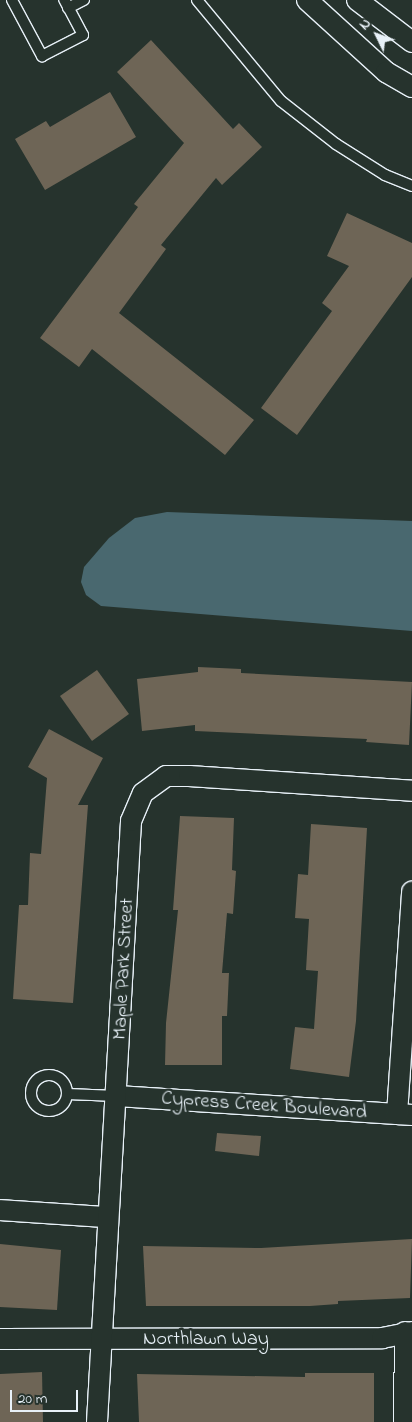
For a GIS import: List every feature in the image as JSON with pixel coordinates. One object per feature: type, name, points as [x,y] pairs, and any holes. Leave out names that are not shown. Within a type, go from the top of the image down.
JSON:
[{"type":"street","points":[[307,0],[386,72],[412,87]]},
{"type":"street","points":[[357,0],[412,42]]},
{"type":"street","name":"Maple Park Street","points":[[97,1422],[106,1217],[117,1096],[131,821],[143,792],[166,776],[412,791]]},
{"type":"street","points":[[405,1115],[412,892]]},
{"type":"street","name":"Cypress Creek Boulevard","points":[[117,1096],[405,1115]]},
{"type":"street","points":[[0,1210],[106,1217]]},
{"type":"street","points":[[404,1422],[409,1332]]},
{"type":"street","name":"Northlawn Way","points":[[0,1339],[382,1338],[409,1332]]},
{"type":"lane","points":[[12,0],[42,56],[83,35],[66,4],[84,0]]},
{"type":"lane","points":[[197,0],[281,100],[336,144],[385,175],[412,186]]},
{"type":"lane","points":[[67,1094],[117,1096]]},
{"type":"water","points":[[167,512],[412,521],[412,631],[101,606],[86,595],[81,582],[84,567],[109,538],[135,518]]},
{"type":"building","points":[[151,40],[233,129],[239,123],[262,147],[222,185],[216,178],[161,245],[166,249],[119,313],[254,420],[225,455],[92,349],[79,367],[40,338],[138,207],[134,204],[184,143],[117,72]]},
{"type":"building","points":[[110,92],[136,137],[45,190],[15,139],[46,121],[50,127]]},
{"type":"building","points":[[347,213],[412,243],[412,277],[297,435],[261,408],[332,311],[322,303],[349,266],[327,256]]},
{"type":"building","points":[[198,667],[241,669],[241,673],[412,682],[409,745],[366,742],[367,739],[195,731],[195,725],[142,731],[137,679],[198,672]]},
{"type":"building","points":[[97,670],[129,714],[92,741],[60,696]]},
{"type":"building","points":[[49,729],[103,758],[78,805],[88,805],[73,1003],[13,999],[19,905],[28,905],[30,853],[41,854],[47,778],[28,767]]},
{"type":"building","points":[[180,816],[234,818],[232,870],[236,871],[233,914],[227,913],[222,973],[229,973],[227,1016],[222,1016],[222,1065],[165,1065],[166,1023],[178,910],[173,910]]},
{"type":"building","points":[[311,824],[367,828],[356,1021],[349,1077],[290,1069],[295,1027],[314,1029],[318,971],[306,970],[309,919],[295,918],[298,874],[308,875]]},
{"type":"building","points":[[217,1133],[261,1136],[259,1156],[215,1151]]},
{"type":"building","points":[[412,1239],[410,1298],[338,1301],[338,1304],[310,1306],[146,1306],[143,1246],[261,1248]]},
{"type":"building","points":[[0,1244],[61,1250],[57,1310],[0,1307]]},
{"type":"building","points":[[42,1372],[43,1422],[0,1422],[0,1374]]},
{"type":"building","points":[[305,1373],[374,1373],[374,1422],[139,1422],[137,1374],[305,1377]]}]
